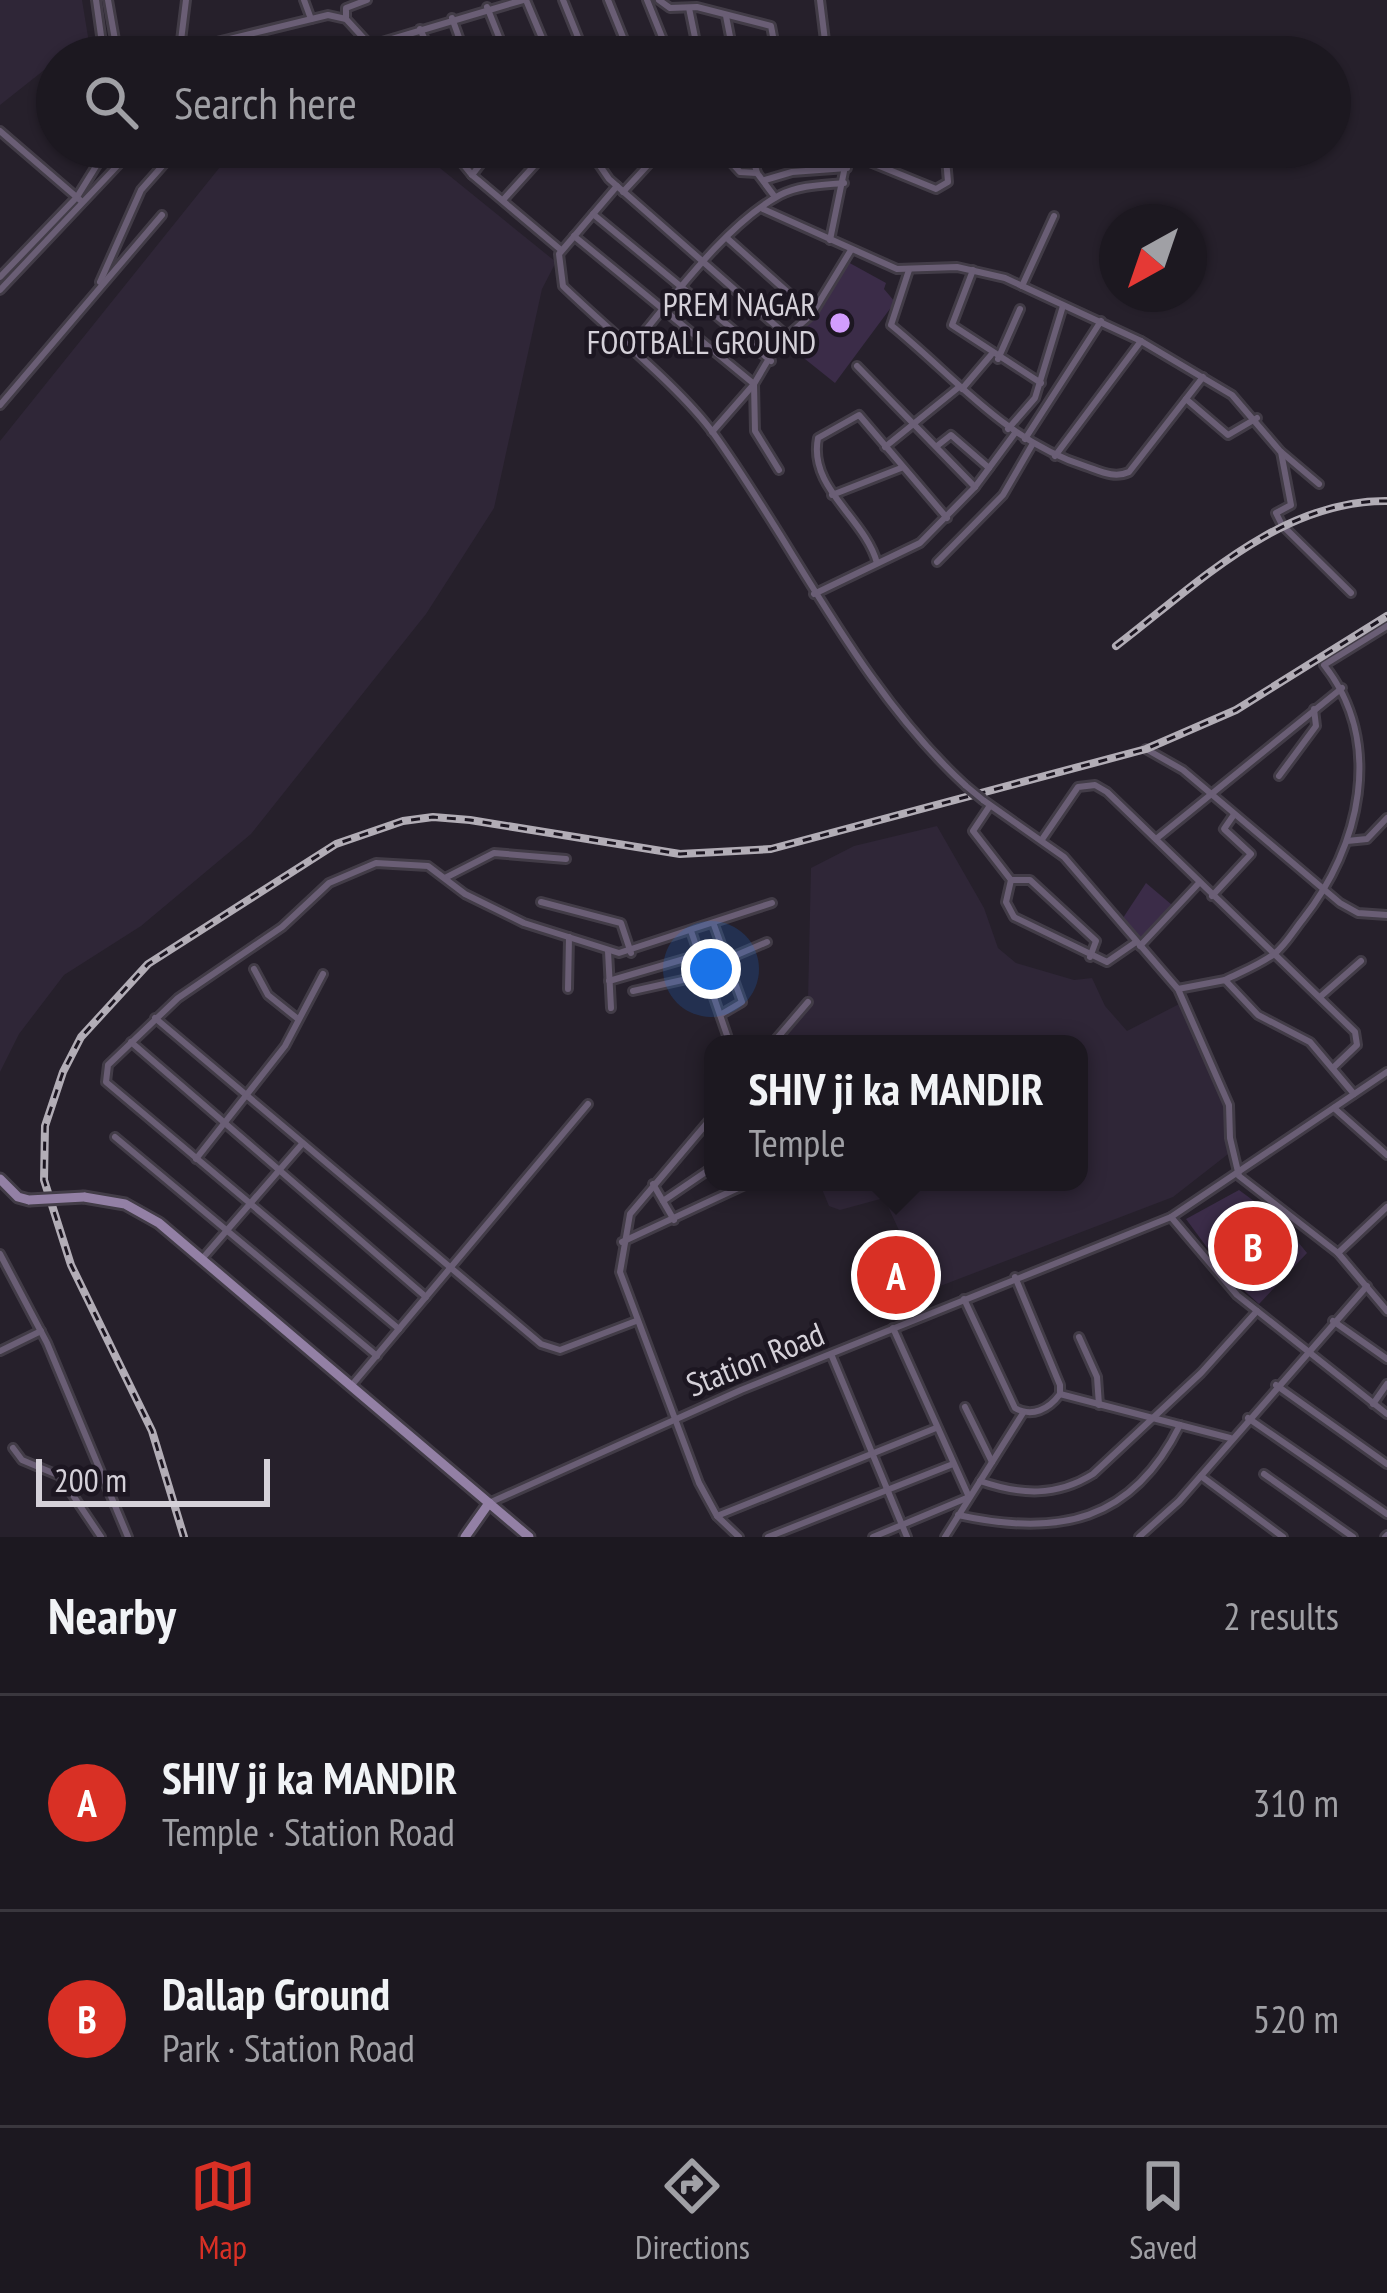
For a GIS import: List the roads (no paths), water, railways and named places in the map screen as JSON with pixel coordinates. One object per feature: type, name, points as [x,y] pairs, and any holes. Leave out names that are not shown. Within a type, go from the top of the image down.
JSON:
[{"type":"street","points":[[96,0],[101,36]]},
{"type":"street","points":[[108,0],[114,36]]},
{"type":"street","points":[[182,36],[187,0]]},
{"type":"street","points":[[304,0],[311,20]]},
{"type":"street","points":[[346,19],[345,4],[367,0]]},
{"type":"street","points":[[399,36],[487,7],[525,0],[541,36]]},
{"type":"street","points":[[562,0],[577,36]]},
{"type":"street","points":[[608,0],[623,36]]},
{"type":"street","points":[[647,0],[662,36]]},
{"type":"street","points":[[659,0],[670,8],[772,26],[774,36]]},
{"type":"street","points":[[820,0],[824,36]]},
{"type":"street","points":[[487,7],[499,36]]},
{"type":"street","points":[[689,8],[695,36]]},
{"type":"street","points":[[249,36],[328,15],[346,19],[363,36]]},
{"type":"street","points":[[726,16],[730,36]]},
{"type":"street","points":[[452,18],[458,36]]},
{"type":"street","points":[[420,29],[423,36]]},
{"type":"street","points":[[0,131],[36,162]]},
{"type":"street","points":[[43,168],[80,200]]},
{"type":"street","points":[[0,290],[80,200],[98,168]]},
{"type":"street","points":[[0,277],[114,168]]},
{"type":"street","points":[[97,291],[141,190],[160,168]]},
{"type":"street","points":[[466,168],[562,250]]},
{"type":"street","points":[[472,175],[478,168]]},
{"type":"street","points":[[503,200],[532,168]]},
{"type":"street","points":[[604,168],[620,189],[782,329],[785,338]]},
{"type":"street","points":[[643,168],[562,250],[563,286],[712,432],[814,594],[924,743],[986,803],[1043,838],[1178,989],[1229,1105],[1229,1138],[1239,1176],[1338,1253],[1387,1311]]},
{"type":"street","points":[[736,168],[758,172]]},
{"type":"street","points":[[757,168],[775,197]]},
{"type":"street","points":[[765,180],[801,170],[847,168],[830,240]]},
{"type":"street","points":[[889,168],[936,189],[948,182],[947,168]]},
{"type":"street","points":[[629,350],[705,261],[775,197],[806,186],[844,183]]},
{"type":"street","points":[[763,209],[851,250],[909,270],[973,270],[1022,286],[1141,340],[1203,376],[1257,418],[1280,451],[1319,484]]},
{"type":"street","points":[[0,405],[162,214]]},
{"type":"street","points":[[593,214],[771,361]]},
{"type":"street","points":[[1022,286],[1054,216]]},
{"type":"street","points":[[574,236],[754,384],[755,431],[778,470]]},
{"type":"street","points":[[728,239],[812,314]]},
{"type":"street","points":[[712,432],[754,384],[785,338],[812,314],[851,250]]},
{"type":"street","points":[[909,270],[888,321],[1012,431],[1055,456],[1122,476],[1142,461],[1203,376]]},
{"type":"street","points":[[973,270],[952,325],[994,357],[1041,383]]},
{"type":"street","points":[[814,594],[920,543],[975,487],[1041,383],[1064,306]]},
{"type":"street","points":[[885,447],[994,357],[1020,309]]},
{"type":"street","points":[[1024,440],[1101,321]]},
{"type":"street","points":[[1055,456],[1141,340]]},
{"type":"street","points":[[856,366],[975,487]]},
{"type":"street","points":[[1186,399],[1228,435],[1257,418]]},
{"type":"street","points":[[877,563],[866,533],[832,495],[818,438],[859,415],[947,518]]},
{"type":"street","points":[[936,447],[951,435],[989,468]]},
{"type":"street","points":[[937,562],[1003,495],[1033,445]]},
{"type":"street","points":[[1280,451],[1291,505],[1276,513],[1282,525],[1351,593]]},
{"type":"street","points":[[832,495],[902,468]]},
{"type":"street","points":[[1178,989],[1225,980],[1277,953],[1326,891],[1347,841],[1360,754],[1358,724],[1342,688],[1324,665],[1387,626]]},
{"type":"street","points":[[1156,839],[1342,688]]},
{"type":"street","points":[[1279,776],[1313,733],[1318,720],[1314,709]]},
{"type":"street","points":[[1146,749],[1183,770],[1326,891],[1358,913],[1387,915]]},
{"type":"street","points":[[1043,838],[1070,795],[1086,784],[1107,792],[1277,953],[1358,1038],[1334,1067]]},
{"type":"street","points":[[986,803],[973,831],[1011,880]]},
{"type":"street","points":[[1212,896],[1251,854],[1225,829],[1234,814]]},
{"type":"street","points":[[1347,841],[1367,838],[1387,818]]},
{"type":"street","points":[[445,878],[494,853],[566,860]]},
{"type":"street","points":[[399,1329],[106,1082],[108,1065],[155,1018],[282,927],[342,874],[376,863],[418,864],[477,901],[608,951],[631,952],[772,903]]},
{"type":"street","points":[[1011,880],[1030,880],[1069,911],[1096,941],[1090,957]]},
{"type":"street","points":[[1011,880],[1006,902],[1014,917],[1090,957],[1113,962],[1199,884]]},
{"type":"street","points":[[541,902],[617,920],[631,952]]},
{"type":"street","points":[[714,925],[742,1002],[720,1016]]},
{"type":"street","points":[[691,932],[727,1035]]},
{"type":"street","points":[[568,989],[569,937]]},
{"type":"street","points":[[633,991],[705,972],[767,942]]},
{"type":"street","points":[[608,951],[611,1008]]},
{"type":"street","points":[[609,982],[699,955]]},
{"type":"street","points":[[1320,997],[1361,961]]},
{"type":"street","points":[[254,969],[268,995],[298,1019]]},
{"type":"street","points":[[196,1159],[249,1097],[323,974]]},
{"type":"street","points":[[1225,980],[1258,1015],[1298,1032],[1354,1094]]},
{"type":"street","points":[[780,1035],[808,1002]]},
{"type":"street","points":[[155,1018],[551,1350],[635,1322]]},
{"type":"street","points":[[131,1042],[426,1297]]},
{"type":"street","name":"Station Road","points":[[489,1503],[676,1418],[1171,1216],[1385,1077]]},
{"type":"street","points":[[350,1388],[588,1104]]},
{"type":"street","points":[[1334,1108],[1387,1155]]},
{"type":"street","points":[[704,1126],[630,1214],[620,1272],[699,1483],[717,1516],[739,1537]]},
{"type":"street","points":[[115,1137],[377,1356]]},
{"type":"street","points":[[201,1260],[302,1144]]},
{"type":"street","points":[[0,1167],[9,1188]]},
{"type":"street","points":[[662,1201],[704,1172]]},
{"type":"street","points":[[0,1179],[28,1200],[85,1197],[141,1212],[529,1537]]},
{"type":"street","points":[[653,1184],[674,1220]]},
{"type":"street","points":[[622,1242],[733,1191]]},
{"type":"street","points":[[1338,1253],[1387,1207]]},
{"type":"street","points":[[1171,1216],[1214,1271],[1256,1311],[1303,1353],[1387,1414]]},
{"type":"street","points":[[0,1254],[41,1331],[128,1537]]},
{"type":"street","points":[[1015,1277],[1056,1370],[1060,1394]]},
{"type":"street","points":[[1139,1537],[1201,1476],[1303,1353],[1367,1286]]},
{"type":"street","points":[[964,1299],[1009,1399],[1023,1413]]},
{"type":"street","points":[[980,1481],[1030,1493],[1076,1485],[1109,1461],[1256,1311]]},
{"type":"street","points":[[1334,1321],[1387,1359]]},
{"type":"street","points":[[892,1328],[969,1497]]},
{"type":"street","points":[[0,1352],[41,1331]]},
{"type":"street","points":[[1079,1337],[1096,1377],[1099,1405]]},
{"type":"street","points":[[831,1354],[902,1526],[912,1537]]},
{"type":"street","points":[[1373,1404],[1387,1384]]},
{"type":"street","points":[[1276,1385],[1387,1464]]},
{"type":"street","points":[[1060,1394],[1230,1438]]},
{"type":"street","points":[[945,1537],[1023,1413],[1045,1408],[1060,1394]]},
{"type":"street","points":[[965,1407],[992,1462]]},
{"type":"street","points":[[1248,1418],[1387,1514]]},
{"type":"street","points":[[958,1515],[1016,1533],[1041,1534],[1082,1524],[1136,1491],[1180,1425]]},
{"type":"street","points":[[717,1516],[935,1428]]},
{"type":"street","points":[[13,1448],[22,1460],[61,1476],[100,1537]]},
{"type":"street","points":[[768,1537],[953,1464]]},
{"type":"street","points":[[1264,1474],[1353,1537]]},
{"type":"street","points":[[1201,1476],[1283,1537]]},
{"type":"street","points":[[873,1537],[969,1497]]},
{"type":"street","points":[[465,1537],[489,1503]]},
{"type":"street","points":[[1335,1537],[1341,1529]]},
{"type":"railway","points":[[1116,646],[1209,573],[1275,530],[1348,504],[1387,501]]},
{"type":"railway","points":[[184,1537],[152,1431],[71,1265],[44,1180],[45,1126],[63,1072],[81,1037],[148,964],[336,844],[403,821],[470,820],[680,854],[771,849],[1146,749],[1236,710],[1387,616]]},
{"type":"place","name":"PREM NAGAR FOOTBALL GROUND","points":[[840,323]]},
{"type":"place","name":"Dallap Ground","points":[[1253,1246]]},
{"type":"place","name":"SHIV ji ka MANDIR","points":[[896,1275]]}]
